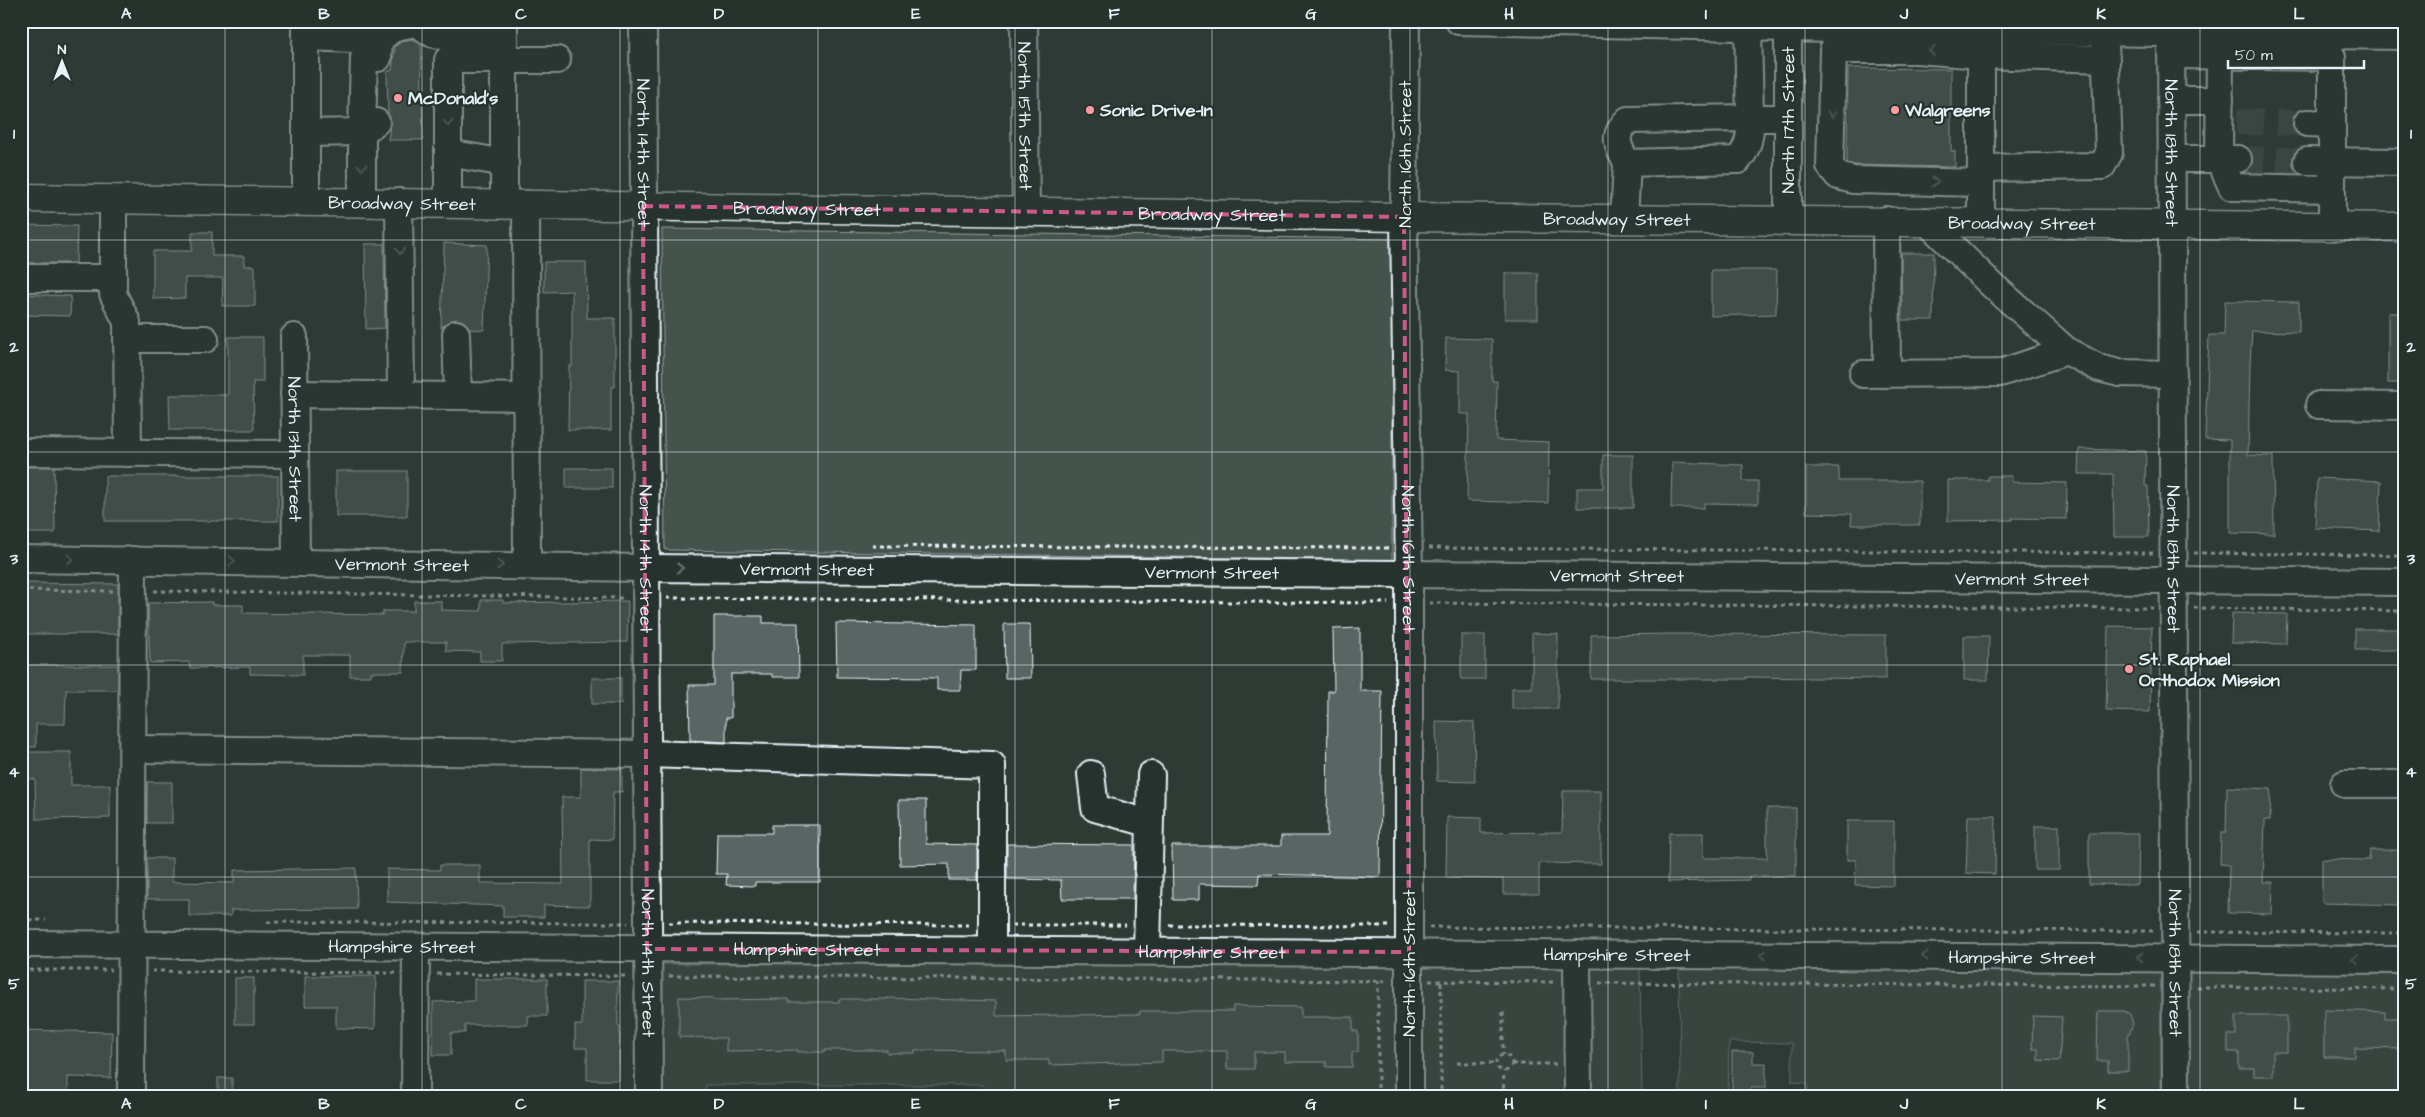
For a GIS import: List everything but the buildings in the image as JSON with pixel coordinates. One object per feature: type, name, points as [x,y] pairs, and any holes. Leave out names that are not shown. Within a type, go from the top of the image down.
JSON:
[{"type":"main road","name":"Broadway Street","points":[[21,198],[1404,217],[1886,220],[2404,227]]},
{"type":"street","points":[[466,21],[484,36],[498,55]]},
{"type":"street","points":[[504,21],[498,55],[505,163],[515,204],[526,397],[527,565]]},
{"type":"street","name":"North 14th Street","points":[[643,21],[649,1096]]},
{"type":"street","name":"North 15th Street","points":[[1024,21],[1026,211]]},
{"type":"street","name":"North 16th Street","points":[[1406,21],[1404,217],[1409,548],[1409,1096]]},
{"type":"street","points":[[1459,21],[1748,27],[1788,25],[1834,40],[1981,43],[2106,59]]},
{"type":"street","name":"North 17th Street","points":[[1788,25],[1788,220]]},
{"type":"street","points":[[362,202],[364,56],[395,27],[425,26],[498,55]]},
{"type":"street","points":[[425,26],[429,52],[434,58],[448,60],[498,55],[557,60]]},
{"type":"street","points":[[1981,43],[2037,26],[2171,37],[2404,36]]},
{"type":"street","points":[[1627,163],[1738,160],[1745,154],[1750,140],[1748,27]]},
{"type":"street","points":[[306,201],[306,29],[379,40]]},
{"type":"street","points":[[1834,40],[1830,166],[1838,176],[1853,180],[1981,175],[2102,166],[2109,152],[2105,33]]},
{"type":"street","points":[[2171,37],[2220,55],[2332,56],[2320,123],[2319,161],[2332,189],[2332,226]]},
{"type":"street","name":"North 18th Street","points":[[2171,37],[2176,1096]]},
{"type":"street","points":[[1981,43],[1981,221]]},
{"type":"street","points":[[2220,55],[2232,187],[2332,189]]},
{"type":"street","points":[[448,60],[448,203]]},
{"type":"street","points":[[2171,100],[2225,115]]},
{"type":"street","points":[[1624,219],[1627,163],[1617,145],[1619,129],[1628,120],[1788,118]]},
{"type":"street","points":[[306,133],[362,132]]},
{"type":"street","points":[[448,154],[505,163]]},
{"type":"street","points":[[2172,159],[2228,159]]},
{"type":"street","points":[[2319,161],[2404,162]]},
{"type":"street","points":[[1788,164],[1830,166]]},
{"type":"street","points":[[113,199],[113,294],[127,322],[128,453]]},
{"type":"street","points":[[399,202],[401,395]]},
{"type":"street","points":[[1886,220],[1875,374],[2000,373],[2067,351]]},
{"type":"street","points":[[1926,221],[1992,285],[2067,351],[2099,368],[2119,373],[2172,374]]},
{"type":"street","points":[[21,278],[113,278]]},
{"type":"street","points":[[456,334],[458,396]]},
{"type":"street","name":"North 13th Street","points":[[294,337],[296,562]]},
{"type":"street","points":[[127,339],[205,339]]},
{"type":"street","points":[[294,394],[526,397]]},
{"type":"street","points":[[2319,405],[2404,406]]},
{"type":"street","points":[[21,452],[295,454]]},
{"type":"street","name":"Vermont Street","points":[[21,559],[646,568],[2404,582]]},
{"type":"street","points":[[131,1096],[134,945],[133,560]]},
{"type":"street","points":[[133,749],[647,754],[992,765],[992,937]]},
{"type":"street","points":[[1091,774],[1095,808],[1148,824]]},
{"type":"street","points":[[1147,938],[1148,824],[1151,775]]},
{"type":"street","points":[[2344,784],[2404,784]]},
{"type":"street","name":"Hampshire Street","points":[[21,944],[416,947],[647,936],[992,937],[1147,938],[1409,952],[1577,954],[2175,944],[2404,960]]},
{"type":"street","points":[[415,1096],[416,947]]},
{"type":"street","points":[[1577,954],[1578,1096]]},
{"type":"path","points":[[864,546],[2404,555]]},
{"type":"path","points":[[21,590],[646,598],[2404,611]]},
{"type":"path","points":[[21,920],[49,920]]},
{"type":"path","points":[[262,922],[647,936],[1147,938],[1409,926],[2175,944],[2404,933]]},
{"type":"path","points":[[21,970],[2404,989]]},
{"type":"path","points":[[1378,981],[1378,1096]]},
{"type":"path","points":[[1441,982],[1441,1096]]},
{"type":"path","points":[[1503,1012],[1503,1055]]},
{"type":"path","points":[[1503,1055],[1510,1058],[1512,1064],[1510,1068],[1504,1071],[1497,1068],[1497,1058],[1503,1055]]},
{"type":"path","points":[[1457,1063],[1496,1063]]},
{"type":"path","points":[[1512,1064],[1556,1064]]},
{"type":"path","points":[[1504,1071],[1504,1096]]},
{"type":"highlighted area","points":[[643,206],[1404,217],[1409,952],[647,949]]},
{"type":"shaded area","points":[[662,229],[1392,239],[1392,560],[665,550]]},
{"type":"shaded area","points":[[1396,963],[1396,1096],[984,1096],[983,1085],[706,1085],[706,1096],[661,1096],[661,964]]},
{"type":"shaded area","points":[[1419,963],[1640,963],[1642,1096],[1421,1096]]},
{"type":"shaded area","points":[[1679,963],[2161,968],[2161,1096],[1808,1096],[1807,1083],[1792,1082],[1792,1043],[1729,1042],[1728,1096],[1680,1096]]},
{"type":"shaded area","points":[[2187,969],[2404,971],[2404,1096],[2188,1096]]},
{"type":"tunnel","points":[[2237,122],[2307,123]]},
{"type":"tunnel","points":[[2238,159],[2307,161]]},
{"type":"place","name":"McDonald's","points":[[398,98]]},
{"type":"place","name":"Sonic Drive-In","points":[[1090,110]]},
{"type":"place","name":"Walgreens","points":[[1895,110]]},
{"type":"place","name":"St. Raphael Orthodox Mission","points":[[2129,669]]}]
